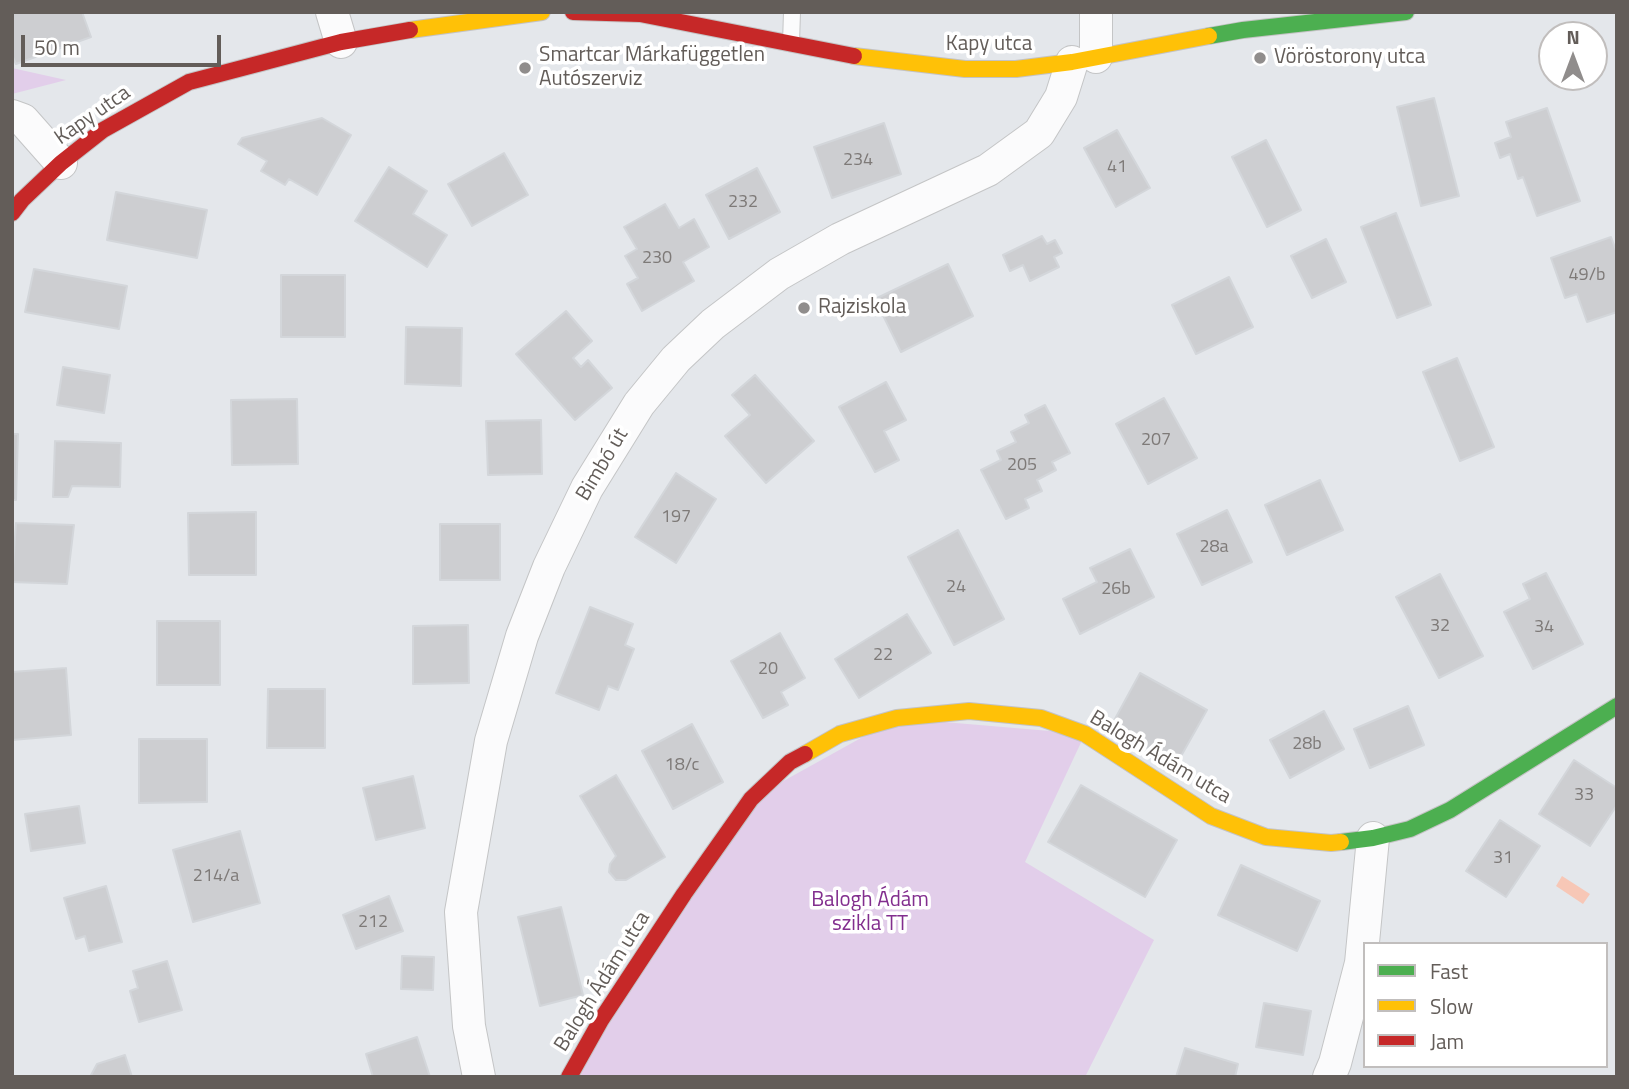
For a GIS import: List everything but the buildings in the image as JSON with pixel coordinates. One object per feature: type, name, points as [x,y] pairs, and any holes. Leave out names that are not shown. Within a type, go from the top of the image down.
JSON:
[{"type":"street","points":[[332,12],[341,43]]},
{"type":"street","name":"Kapy utca","points":[[12,213],[61,163],[103,130],[189,82],[341,43],[451,23],[542,12]]},
{"type":"street","name":"Kapy utca","points":[[573,12],[640,13],[855,56],[965,69],[1016,69],[1243,30],[1405,12]]},
{"type":"street","points":[[1084,59],[1097,12]]},
{"type":"street","name":"Bimbó út","points":[[479,1077],[470,1026],[461,912],[491,741],[522,636],[549,567],[587,488],[639,404],[676,359],[713,324],[779,274],[840,239],[988,170],[1039,133],[1084,59]]},
{"type":"street","points":[[12,116],[23,120],[61,163]]},
{"type":"street","name":"Balogh Ádám utca","points":[[569,1077],[601,1020],[751,799],[790,762],[840,734],[897,718],[969,711],[1041,718],[1085,734],[1211,816],[1266,837],[1331,842],[1373,838],[1410,829],[1450,810],[1617,706]]},
{"type":"street","points":[[1329,1077],[1361,962],[1373,838]]},
{"type":"lane","points":[[791,43],[792,12]]},
{"type":"green space","points":[[12,68],[66,80],[12,94]]},
{"type":"green space","name":"Balogh Ádám szikla TT","points":[[897,718],[1085,734],[1025,862],[1154,940],[1085,1077],[569,1077],[751,799]]},
{"type":"shaded area","points":[[1562,876],[1590,894],[1583,904],[1556,886]]},
{"type":"traffic: fast","points":[[1209,36],[1406,12]]},
{"type":"traffic: fast","points":[[1341,842],[1410,829],[1450,810],[1617,706]]},
{"type":"traffic: slow","points":[[410,30],[542,12]]},
{"type":"traffic: slow","points":[[854,56],[965,69],[1016,69],[1072,62],[1209,36]]},
{"type":"traffic: slow","points":[[805,754],[840,734],[897,718],[969,711],[1041,718],[1085,734],[1211,816],[1266,837],[1341,842]]},
{"type":"traffic: jam","points":[[573,12],[640,14],[854,56]]},
{"type":"traffic: jam","points":[[12,213],[61,163],[103,130],[189,82],[341,42],[410,30]]},
{"type":"traffic: jam","points":[[569,1077],[601,1020],[751,799],[790,762],[805,754]]},
{"type":"place","name":"Vöröstorony utca","points":[[1260,58]]},
{"type":"place","name":"Smartcar Márkafüggetlen Autószerviz","points":[[525,68]]},
{"type":"place","name":"Rajziskola","points":[[804,308]]}]
